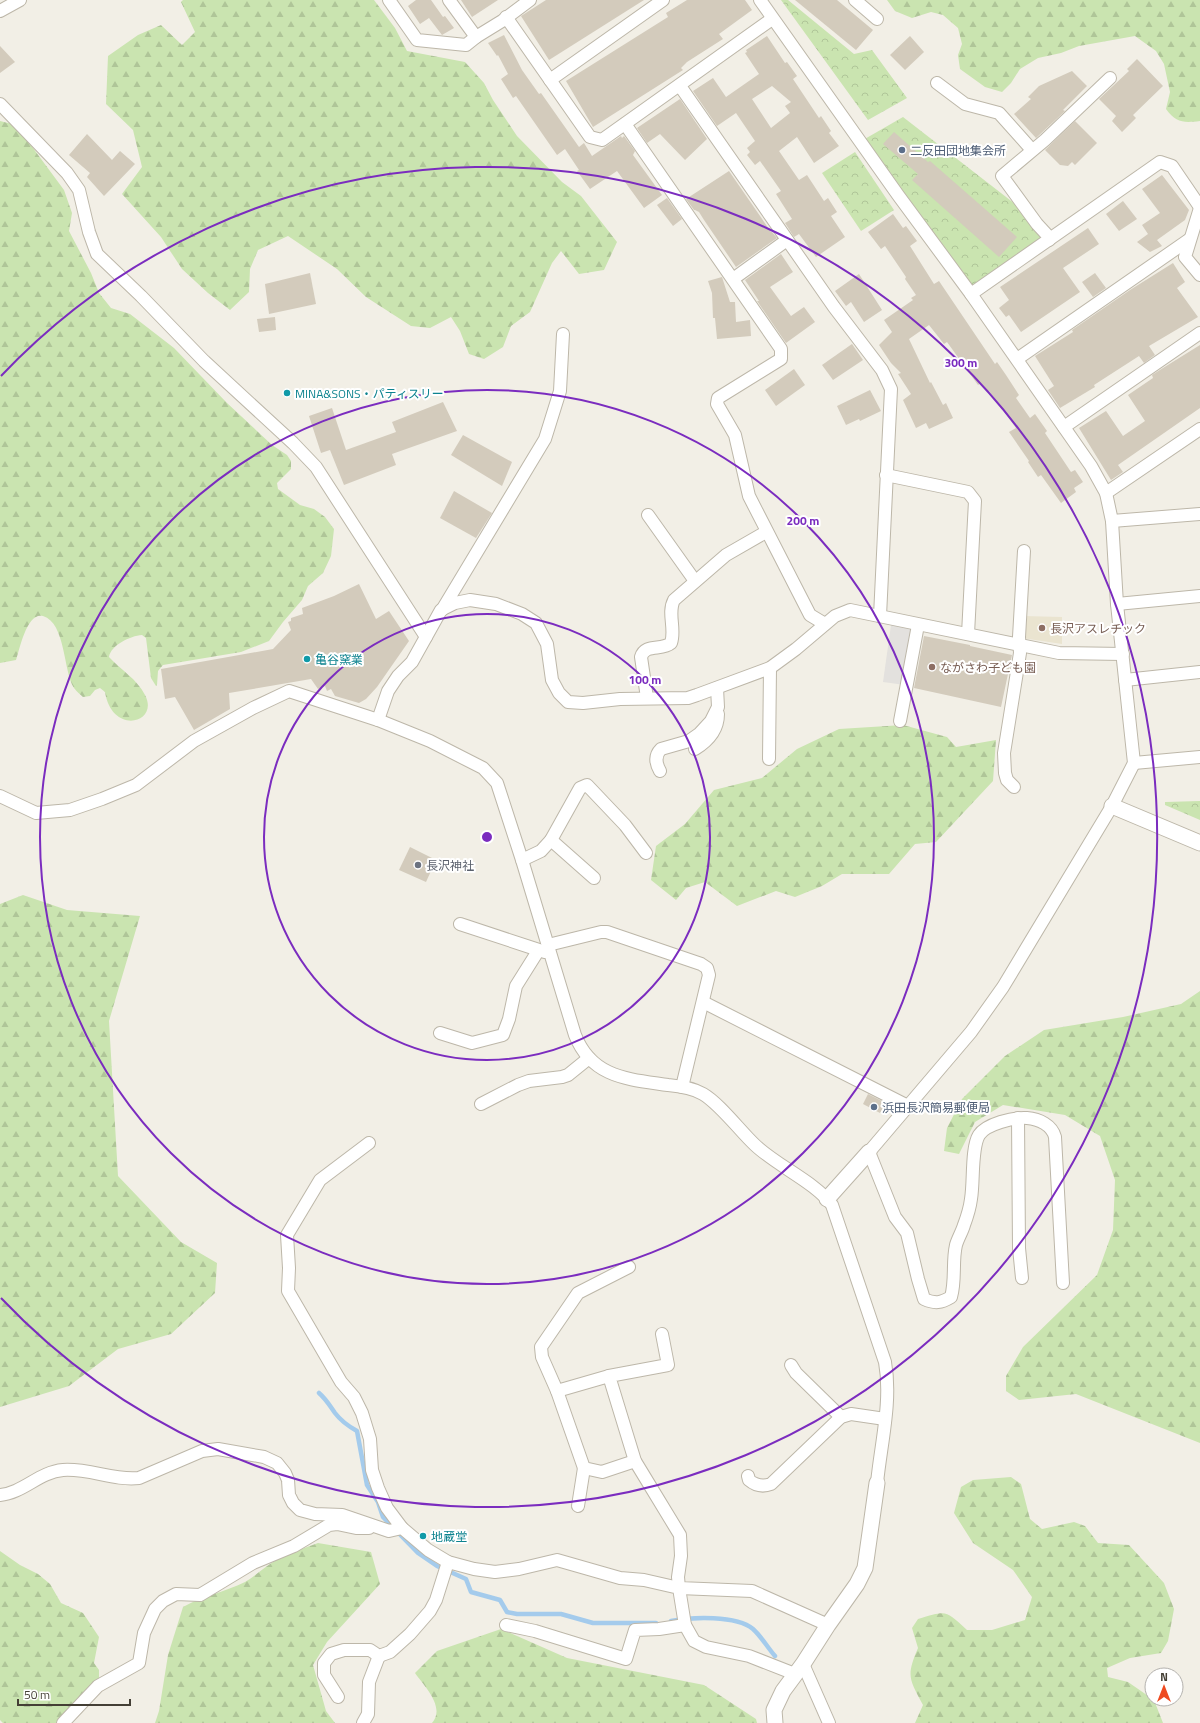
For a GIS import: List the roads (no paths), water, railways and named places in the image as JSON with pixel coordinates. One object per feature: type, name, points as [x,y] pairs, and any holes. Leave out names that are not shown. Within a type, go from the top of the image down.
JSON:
[{"type":"street","points":[[0,12],[20,0]]},
{"type":"street","points":[[389,0],[417,40],[466,45],[530,0]]},
{"type":"street","points":[[450,0],[476,37]]},
{"type":"street","points":[[550,80],[663,0]]},
{"type":"street","points":[[760,0],[772,19],[1017,359],[1064,427],[1106,493],[1112,521],[1117,604],[1134,763],[1112,806],[1003,987],[971,1032],[827,1199]]},
{"type":"street","points":[[855,0],[877,19]]},
{"type":"street","points":[[506,17],[590,137],[602,140],[680,86],[772,19]]},
{"type":"street","points":[[1049,240],[1049,237],[1037,224],[1002,176],[1110,78]]},
{"type":"street","points":[[937,83],[965,104],[999,112],[1032,150]]},
{"type":"street","points":[[680,86],[834,307],[882,370],[891,388],[880,616]]},
{"type":"street","points":[[0,104],[67,173],[79,190],[89,232],[97,254],[141,296],[204,361],[293,443],[316,467],[426,637]]},
{"type":"street","points":[[625,124],[781,349],[781,359],[718,398],[717,404],[735,435],[749,496],[766,532],[810,615],[825,624]]},
{"type":"street","points":[[971,294],[1160,162],[1172,166],[1200,208],[1185,257],[1200,275]]},
{"type":"street","points":[[1017,359],[1190,239]]},
{"type":"street","points":[[733,279],[787,240]]},
{"type":"street","points":[[1064,427],[1200,333]]},
{"type":"street","points":[[378,720],[388,691],[398,676],[412,662],[545,439],[560,390],[563,334]]},
{"type":"street","points":[[1106,493],[1200,429]]},
{"type":"street","points":[[886,475],[968,492],[975,501],[968,634]]},
{"type":"street","points":[[1112,521],[1200,514]]},
{"type":"street","points":[[648,515],[695,581]]},
{"type":"street","points":[[647,698],[642,654],[649,648],[667,646],[670,643],[672,604],[677,597],[726,555],[766,532]]},
{"type":"street","points":[[1014,788],[1007,780],[1005,773],[1004,753],[1020,653],[1019,645],[1024,551]]},
{"type":"street","points":[[1117,604],[1200,596]]},
{"type":"street","points":[[442,610],[455,603],[470,600],[496,604],[522,614],[536,623],[547,644],[552,680],[568,702],[583,703],[647,698],[688,698],[717,688],[770,668],[840,613],[850,610],[1059,653],[1123,654]]},
{"type":"street","points":[[900,721],[918,625]]},
{"type":"street","points":[[769,760],[770,668]]},
{"type":"street","points":[[1126,680],[1200,672]]},
{"type":"street","points":[[695,749],[707,741],[715,729],[718,720],[717,688]]},
{"type":"street","points":[[0,796],[36,813],[70,810],[102,799],[136,785],[194,741],[253,708],[289,691],[378,720],[430,741],[482,768],[497,783],[522,860],[546,950],[580,1048],[589,1058],[607,1072],[682,1087],[704,1094],[755,1146],[827,1199],[836,1215],[885,1362],[887,1376],[885,1419],[865,1568],[857,1584],[783,1691],[774,1710],[775,1723]]},
{"type":"street","points":[[660,771],[656,761],[658,752],[661,749],[694,738],[711,721],[718,707]]},
{"type":"street","points":[[1134,763],[1200,757]]},
{"type":"street","points":[[522,860],[541,851],[551,840],[580,788],[587,786],[625,825],[646,853]]},
{"type":"street","points":[[1112,806],[1200,843]]},
{"type":"street","points":[[551,840],[594,878]]},
{"type":"street","points":[[460,924],[546,950]]},
{"type":"street","points":[[440,1033],[472,1043],[502,1034],[509,1019],[516,986],[546,950],[601,932],[607,932],[705,965],[708,968],[709,975],[682,1087]]},
{"type":"street","points":[[703,1002],[908,1106]]},
{"type":"street","points":[[481,1104],[529,1081],[568,1075],[589,1058]]},
{"type":"street","points":[[869,1152],[895,1217],[907,1233],[924,1299],[933,1303],[943,1301],[951,1297],[954,1286],[953,1264],[956,1244],[965,1224],[971,1199],[975,1149],[979,1135],[988,1127],[1018,1118],[1027,1118],[1042,1122],[1053,1130],[1055,1137],[1063,1283]]},
{"type":"street","points":[[1018,1118],[1019,1248],[1022,1278]]},
{"type":"street","points":[[369,1143],[320,1180],[287,1235],[289,1268],[288,1291],[341,1382],[354,1397],[362,1413],[370,1439],[372,1470],[378,1488],[387,1508],[402,1528],[428,1550],[448,1562],[474,1569],[495,1572],[519,1569],[557,1560],[620,1578],[644,1580],[680,1588],[752,1591],[828,1624]]},
{"type":"street","points":[[578,1506],[584,1468],[557,1391],[542,1357],[541,1347],[578,1293],[629,1267]]},
{"type":"street","points":[[557,1391],[609,1376],[668,1365],[662,1334]]},
{"type":"street","points":[[790,1365],[796,1374],[841,1417]]},
{"type":"street","points":[[609,1376],[635,1462],[680,1535],[681,1556],[678,1577],[685,1625],[694,1641],[706,1647],[799,1669],[829,1723]]},
{"type":"street","points":[[748,1476],[749,1480],[757,1484],[766,1486],[771,1484],[841,1417],[851,1414],[885,1419]]},
{"type":"street","points":[[0,1495],[14,1492],[47,1474],[61,1470],[81,1470],[129,1479],[139,1478],[202,1451],[218,1449],[264,1458],[277,1463],[288,1480],[289,1495],[293,1503],[300,1510],[315,1514],[342,1515],[390,1531],[402,1528]]},
{"type":"street","points":[[584,1468],[602,1472],[635,1462]]},
{"type":"street","points":[[63,1723],[98,1686],[139,1663],[144,1633],[155,1609],[163,1601],[176,1594],[200,1595],[253,1563],[294,1546],[329,1525],[337,1524],[356,1528],[368,1528],[375,1526]]},
{"type":"street","points":[[362,1723],[368,1714],[369,1682],[379,1656],[390,1652],[410,1634],[430,1611],[436,1600],[448,1562]]},
{"type":"street","points":[[506,1625],[535,1631],[626,1659],[635,1630],[659,1630],[685,1625]]},
{"type":"street","points":[[338,1697],[324,1675],[324,1663],[331,1654],[344,1650],[370,1650],[379,1656]]},
{"type":"waterway","points":[[319,1393],[335,1413],[357,1431],[367,1485],[378,1502],[383,1517],[418,1553],[437,1566],[466,1579],[471,1592],[500,1600],[507,1612],[517,1614],[561,1614],[593,1623],[656,1623]]},
{"type":"waterway","points":[[671,1621],[714,1618],[736,1621],[745,1624],[756,1632],[775,1656]]},
{"type":"place","name":"二反田団地集会所","points":[[902,150]]},
{"type":"place","name":"MINA&SONS・パティスリー","points":[[287,393]]},
{"type":"place","name":"長沢アスレチック","points":[[1042,628]]},
{"type":"place","name":"亀谷窯業","points":[[307,659]]},
{"type":"place","name":"ながさわ子ども園","points":[[932,667]]},
{"type":"place","name":"長沢神社","points":[[418,865]]},
{"type":"place","name":"浜田長沢簡易郵便局","points":[[874,1107]]},
{"type":"place","name":"地蔵堂","points":[[423,1536]]}]
